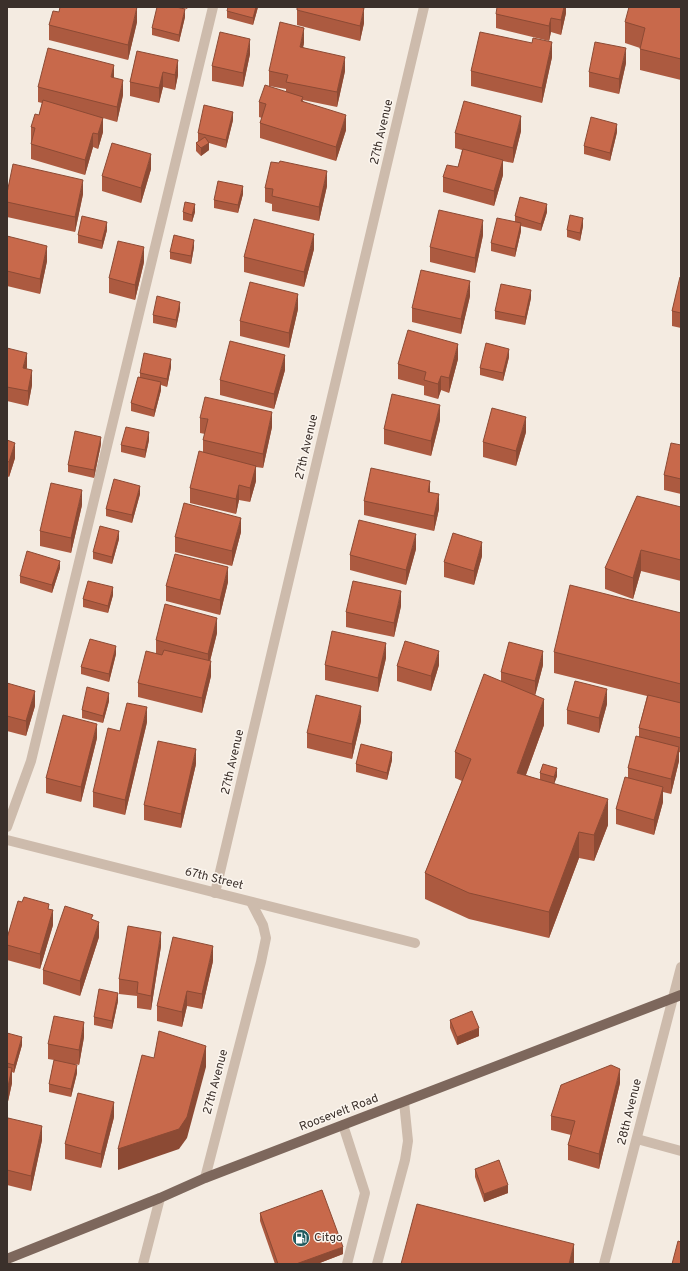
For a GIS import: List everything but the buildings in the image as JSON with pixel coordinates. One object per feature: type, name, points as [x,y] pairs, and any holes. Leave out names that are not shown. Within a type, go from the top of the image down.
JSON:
[{"type":"main road","name":"Roosevelt Road","points":[[7,1259],[160,1198],[205,1178],[677,997]]},
{"type":"street","points":[[7,827],[31,761],[214,7]]},
{"type":"street","name":"27th Avenue","points":[[215,893],[424,7]]},
{"type":"street","name":"67th Street","points":[[7,840],[414,943]]},
{"type":"street","name":"27th Avenue","points":[[205,1178],[266,938],[263,925],[251,902]]},
{"type":"street","name":"28th Avenue","points":[[604,1264],[677,997],[681,967]]},
{"type":"street","points":[[377,1264],[405,1160],[408,1141],[404,1102]]},
{"type":"street","points":[[343,1125],[365,1194],[347,1264]]},
{"type":"street","points":[[637,1139],[681,1151]]},
{"type":"street","points":[[143,1264],[160,1198]]},
{"type":"place","name":"Citgo","points":[[301,1238]]}]
